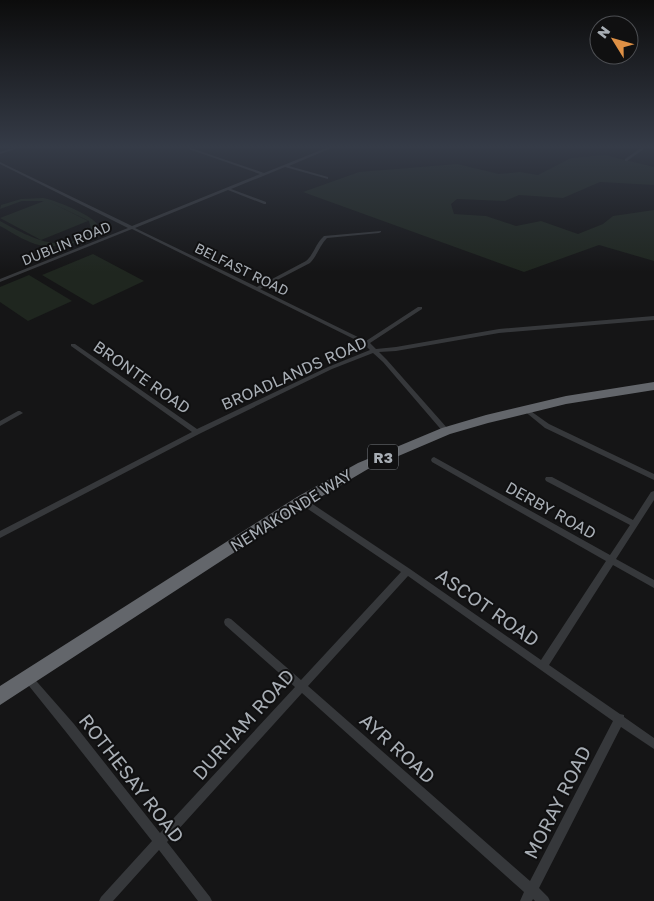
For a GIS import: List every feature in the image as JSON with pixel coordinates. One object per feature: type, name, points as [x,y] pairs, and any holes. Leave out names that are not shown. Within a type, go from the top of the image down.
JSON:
[{"type":"highway","name":"NEMAKONDE WAY","points":[[0,696],[302,501],[351,472],[446,432],[525,409],[650,388]]},
{"type":"street","name":"BELFAST ROAD","points":[[51,188],[366,343],[390,367],[446,432]]},
{"type":"street","name":"DUBLIN ROAD","points":[[0,282],[228,189]]},
{"type":"street","points":[[228,189],[265,202]]},
{"type":"street","points":[[257,289],[308,262],[315,255],[322,240],[326,237],[378,232]]},
{"type":"street","points":[[366,343],[420,308]]},
{"type":"street","name":"BROADLANDS ROAD","points":[[0,535],[196,432],[330,368],[373,351],[500,332],[654,318]]},
{"type":"street","name":"BRONTE ROAD","points":[[72,345],[196,432]]},
{"type":"street","points":[[525,409],[547,426],[654,478]]},
{"type":"street","points":[[0,424],[20,413]]},
{"type":"street","name":"DERBY ROAD","points":[[434,460],[654,584]]},
{"type":"street","points":[[549,478],[634,524]]},
{"type":"street","points":[[543,665],[654,494]]},
{"type":"street","name":"ASCOT ROAD","points":[[302,501],[408,571],[654,744]]},
{"type":"street","name":"DURHAM ROAD","points":[[104,901],[408,571]]},
{"type":"street","name":"AYR ROAD","points":[[228,622],[544,901]]},
{"type":"street","name":"ROTHESAY ROAD","points":[[28,678],[70,728],[206,901]]},
{"type":"street","name":"MORAY ROAD","points":[[526,901],[620,720]]},
{"type":"shaded area","points":[[314,188],[586,188],[563,198],[519,195],[505,201],[457,199],[451,204],[454,214],[486,216],[516,226],[541,221],[578,234],[603,224],[613,216],[654,210],[654,261],[599,245],[524,272],[303,192]]},
{"type":"shaded area","points":[[43,198],[64,204],[87,216],[97,224],[96,229],[84,239],[59,246],[50,246],[35,244],[26,240],[0,226],[0,221],[41,240],[0,218],[44,201],[22,201],[0,209],[1,205],[21,199]],"holes":[[[48,201],[89,221],[91,229],[81,238],[70,242],[58,243],[41,240],[88,221]]]},
{"type":"shaded area","points":[[93,254],[144,281],[93,305],[42,275]]},
{"type":"shaded area","points":[[29,275],[72,301],[28,321],[0,302],[0,287]]}]
